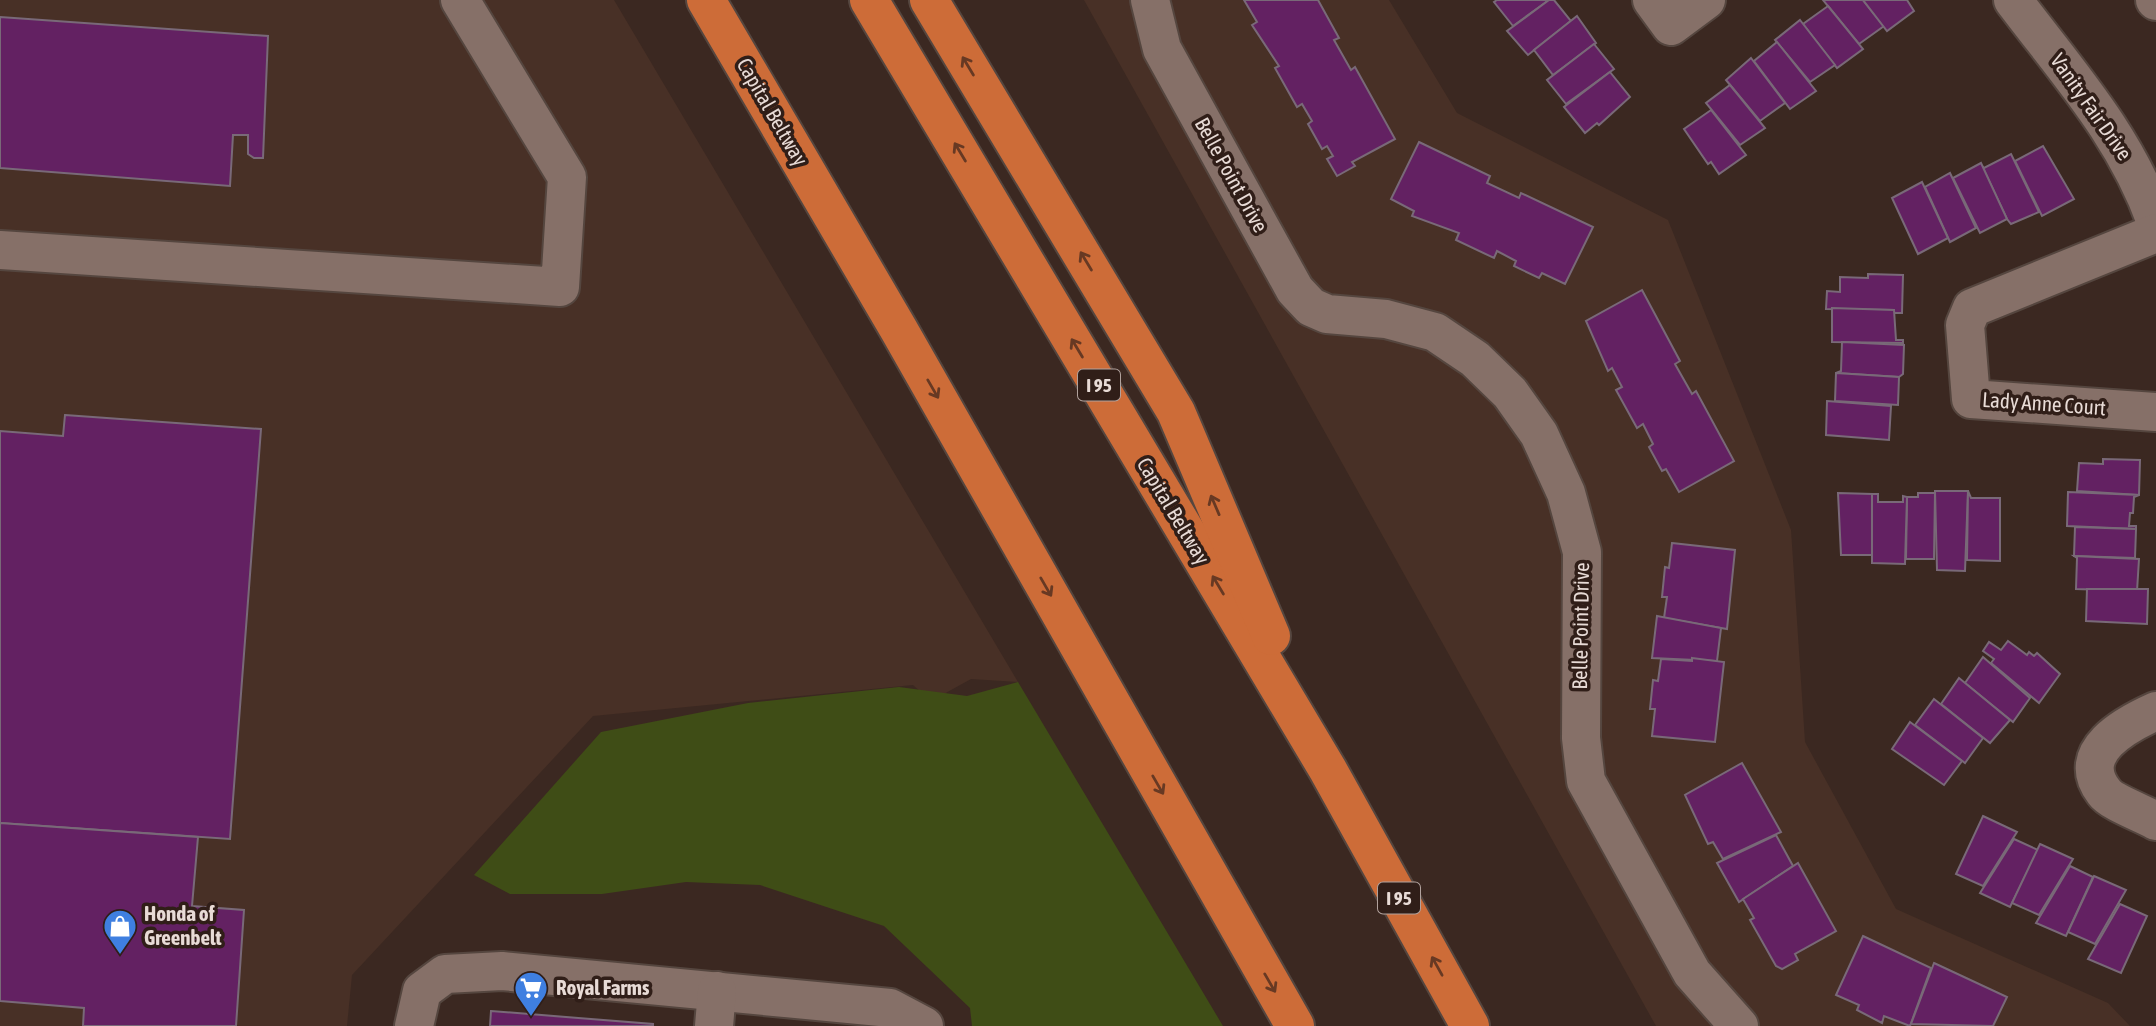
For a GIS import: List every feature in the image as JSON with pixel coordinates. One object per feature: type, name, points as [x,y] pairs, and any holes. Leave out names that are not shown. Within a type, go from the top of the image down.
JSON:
[{"type":"highway","points":[[680,0],[900,330]]},
{"type":"highway","name":"Capital Beltway","points":[[706,0],[900,330],[1295,1026]]},
{"type":"highway","name":"Capital Beltway","points":[[869,0],[1328,770],[1469,1026]]},
{"type":"highway","points":[[929,0],[1176,412],[1328,770]]},
{"type":"street","points":[[0,250],[560,287],[567,177],[460,0]]},
{"type":"street","name":"Belle Point Drive","points":[[1150,0],[1163,49],[1295,290],[1311,307],[1326,314],[1385,319],[1436,332],[1475,359],[1510,393],[1539,434],[1566,494],[1582,552],[1581,738],[1586,781],[1692,973],[1739,1026]]},
{"type":"street","points":[[1661,13],[1706,0]]},
{"type":"street","name":"Vanity Fair Drive","points":[[2013,0],[2116,135],[2156,222]]},
{"type":"street","name":"Lady Anne Court","points":[[2156,233],[2042,281],[1986,300],[1972,308],[1965,325],[1971,398],[2156,412]]},
{"type":"street","points":[[2156,711],[2114,732],[2099,754],[2096,775],[2105,794],[2156,821]]},
{"type":"street","points":[[414,1026],[422,990],[445,974],[502,971],[716,1009],[781,1012],[890,1008],[924,1026]]},
{"type":"shaded area","points":[[0,0],[614,0],[1018,682],[971,679],[931,701],[913,685],[593,716],[352,975],[347,1026],[0,1026]]},
{"type":"shaded area","points":[[1084,0],[1389,0],[1457,113],[1668,220],[1791,530],[1805,742],[1896,909],[2108,1003],[2130,1026],[1656,1026]]},
{"type":"green space","points":[[1018,682],[1223,1026],[972,1026],[970,1008],[884,926],[760,885],[686,882],[602,894],[510,894],[474,875],[601,732],[748,703],[899,687],[967,696]]},
{"type":"building","points":[[1244,0],[1318,0],[1339,38],[1334,40],[1351,70],[1355,67],[1395,139],[1352,162],[1355,166],[1337,176],[1327,159],[1333,156],[1327,146],[1322,149],[1308,124],[1312,121],[1302,104],[1297,107],[1275,68],[1279,66],[1252,25],[1257,22]]},
{"type":"building","points":[[1549,0],[1513,26],[1494,2]]},
{"type":"building","points":[[1549,0],[1554,0],[1571,21],[1528,55],[1507,31]]},
{"type":"building","points":[[1823,0],[1863,0],[1884,26],[1859,44]]},
{"type":"building","points":[[1863,0],[1907,0],[1914,11],[1887,31]]},
{"type":"building","points":[[1828,6],[1863,49],[1837,68],[1803,24]]},
{"type":"building","points":[[1577,16],[1596,43],[1553,75],[1534,50]]},
{"type":"building","points":[[0,17],[268,36],[263,158],[254,158],[248,154],[248,135],[233,135],[230,186],[0,168]]},
{"type":"building","points":[[1800,20],[1835,65],[1810,82],[1775,40]]},
{"type":"building","points":[[1777,42],[1816,91],[1790,109],[1754,61]]},
{"type":"building","points":[[1594,44],[1614,69],[1566,104],[1547,80]]},
{"type":"building","points":[[1751,58],[1785,103],[1760,121],[1726,80]]},
{"type":"building","points":[[1610,72],[1630,97],[1599,125],[1597,123],[1585,133],[1564,107]]},
{"type":"building","points":[[1730,85],[1765,128],[1740,145],[1706,103]]},
{"type":"building","points":[[1711,110],[1746,155],[1719,174],[1711,162],[1708,164],[1684,129]]},
{"type":"building","points":[[1419,142],[1490,176],[1487,183],[1519,198],[1521,193],[1593,227],[1565,284],[1542,273],[1539,278],[1514,266],[1516,261],[1497,251],[1494,258],[1456,240],[1459,233],[1412,216],[1414,211],[1391,199]]},
{"type":"building","points":[[2043,146],[2074,199],[2042,216],[2015,161]]},
{"type":"building","points":[[2011,154],[2039,212],[2011,224],[1982,166],[1984,168]]},
{"type":"building","points":[[1981,163],[2007,219],[1980,233],[1953,178]]},
{"type":"building","points":[[1950,173],[1976,228],[1950,242],[1925,187]]},
{"type":"building","points":[[1922,182],[1948,238],[1918,254],[1892,198]]},
{"type":"building","points":[[1868,274],[1903,275],[1902,313],[1894,313],[1894,310],[1826,309],[1827,291],[1840,292],[1840,277],[1868,278]]},
{"type":"building","points":[[1642,290],[1680,361],[1675,364],[1692,394],[1696,391],[1734,461],[1679,492],[1666,469],[1662,471],[1649,447],[1653,444],[1643,424],[1637,428],[1616,390],[1622,387],[1612,368],[1608,371],[1586,321]]},
{"type":"building","points":[[1832,308],[1894,310],[1896,340],[1903,340],[1903,343],[1832,342]]},
{"type":"building","points":[[1842,342],[1904,345],[1903,374],[1899,377],[1836,373],[1841,371]]},
{"type":"building","points":[[1836,373],[1899,377],[1898,405],[1835,401]]},
{"type":"building","points":[[1827,401],[1891,406],[1889,440],[1826,435]]},
{"type":"building","points":[[65,415],[261,429],[230,839],[0,823],[0,431],[63,436]]},
{"type":"building","points":[[2103,459],[2140,460],[2139,495],[2077,491],[2079,463],[2103,464]]},
{"type":"building","points":[[1935,491],[1968,491],[1965,571],[1937,570]]},
{"type":"building","points":[[1968,491],[1971,498],[2000,498],[2000,561],[1967,560]]},
{"type":"building","points":[[2068,492],[2139,495],[2134,497],[2133,513],[2130,513],[2129,526],[2136,526],[2136,529],[2067,526]]},
{"type":"building","points":[[1838,493],[1872,494],[1872,555],[1841,555]]},
{"type":"building","points":[[1918,493],[1935,493],[1934,559],[1906,559],[1907,497],[1918,497]]},
{"type":"building","points":[[1872,494],[1878,494],[1878,502],[1903,502],[1903,496],[1907,497],[1905,564],[1872,563]]},
{"type":"building","points":[[2075,527],[2136,529],[2135,558],[2074,556]]},
{"type":"building","points":[[1672,543],[1735,550],[1727,629],[1664,618],[1667,597],[1662,597],[1665,567],[1669,568]]},
{"type":"building","points":[[2074,556],[2139,559],[2137,591],[2076,589],[2077,558]]},
{"type":"building","points":[[2087,589],[2148,589],[2147,624],[2086,621]]},
{"type":"building","points":[[1657,616],[1721,628],[1717,661],[1652,658]]},
{"type":"building","points":[[2008,641],[2027,655],[2029,652],[2034,656],[2037,653],[2060,674],[2039,703],[1991,663],[1994,659],[1983,651],[1989,642],[2001,650]]},
{"type":"building","points":[[1983,657],[2030,698],[2013,722],[1965,683]]},
{"type":"building","points":[[1692,658],[1724,662],[1715,742],[1652,736],[1655,709],[1650,709],[1653,680],[1658,681],[1661,659],[1692,661]]},
{"type":"building","points":[[1959,678],[2010,720],[1990,743],[1941,704]]},
{"type":"building","points":[[1934,699],[1983,738],[1965,763],[1915,725]]},
{"type":"building","points":[[1910,722],[1962,761],[1944,785],[1892,749]]},
{"type":"building","points":[[1742,763],[1781,832],[1723,859],[1713,842],[1708,844],[1685,795]]},
{"type":"building","points":[[1983,816],[2017,832],[1983,886],[1956,874]]},
{"type":"building","name":"Honda of Greenbelt","points":[[0,823],[198,837],[192,906],[244,910],[236,1026],[83,1026],[84,1008],[0,1001]]},
{"type":"building","points":[[1776,835],[1793,866],[1739,902],[1717,863]]},
{"type":"building","points":[[2014,839],[2038,850],[2010,907],[1980,893]]},
{"type":"building","points":[[2040,844],[2073,859],[2039,915],[2012,903]]},
{"type":"building","points":[[1798,863],[1836,931],[1795,954],[1798,960],[1782,969],[1776,966],[1750,920],[1754,918],[1743,899]]},
{"type":"building","points":[[2070,866],[2093,877],[2066,936],[2036,923]]},
{"type":"building","points":[[2094,876],[2126,890],[2095,944],[2068,932]]},
{"type":"building","points":[[2120,904],[2147,916],[2121,973],[2088,959]]},
{"type":"building","points":[[1863,936],[1931,968],[1910,1026],[1884,1016],[1882,1023],[1857,1010],[1859,1005],[1836,995]]},
{"type":"building","points":[[1934,963],[2007,997],[1993,1026],[1911,1024]]},
{"type":"building","name":"Royal Farms","points":[[491,1011],[653,1024],[653,1026],[490,1026]]},
{"type":"place","name":"Honda of Greenbelt","points":[[120,956]]},
{"type":"place","name":"Royal Farms","points":[[531,1018]]}]
